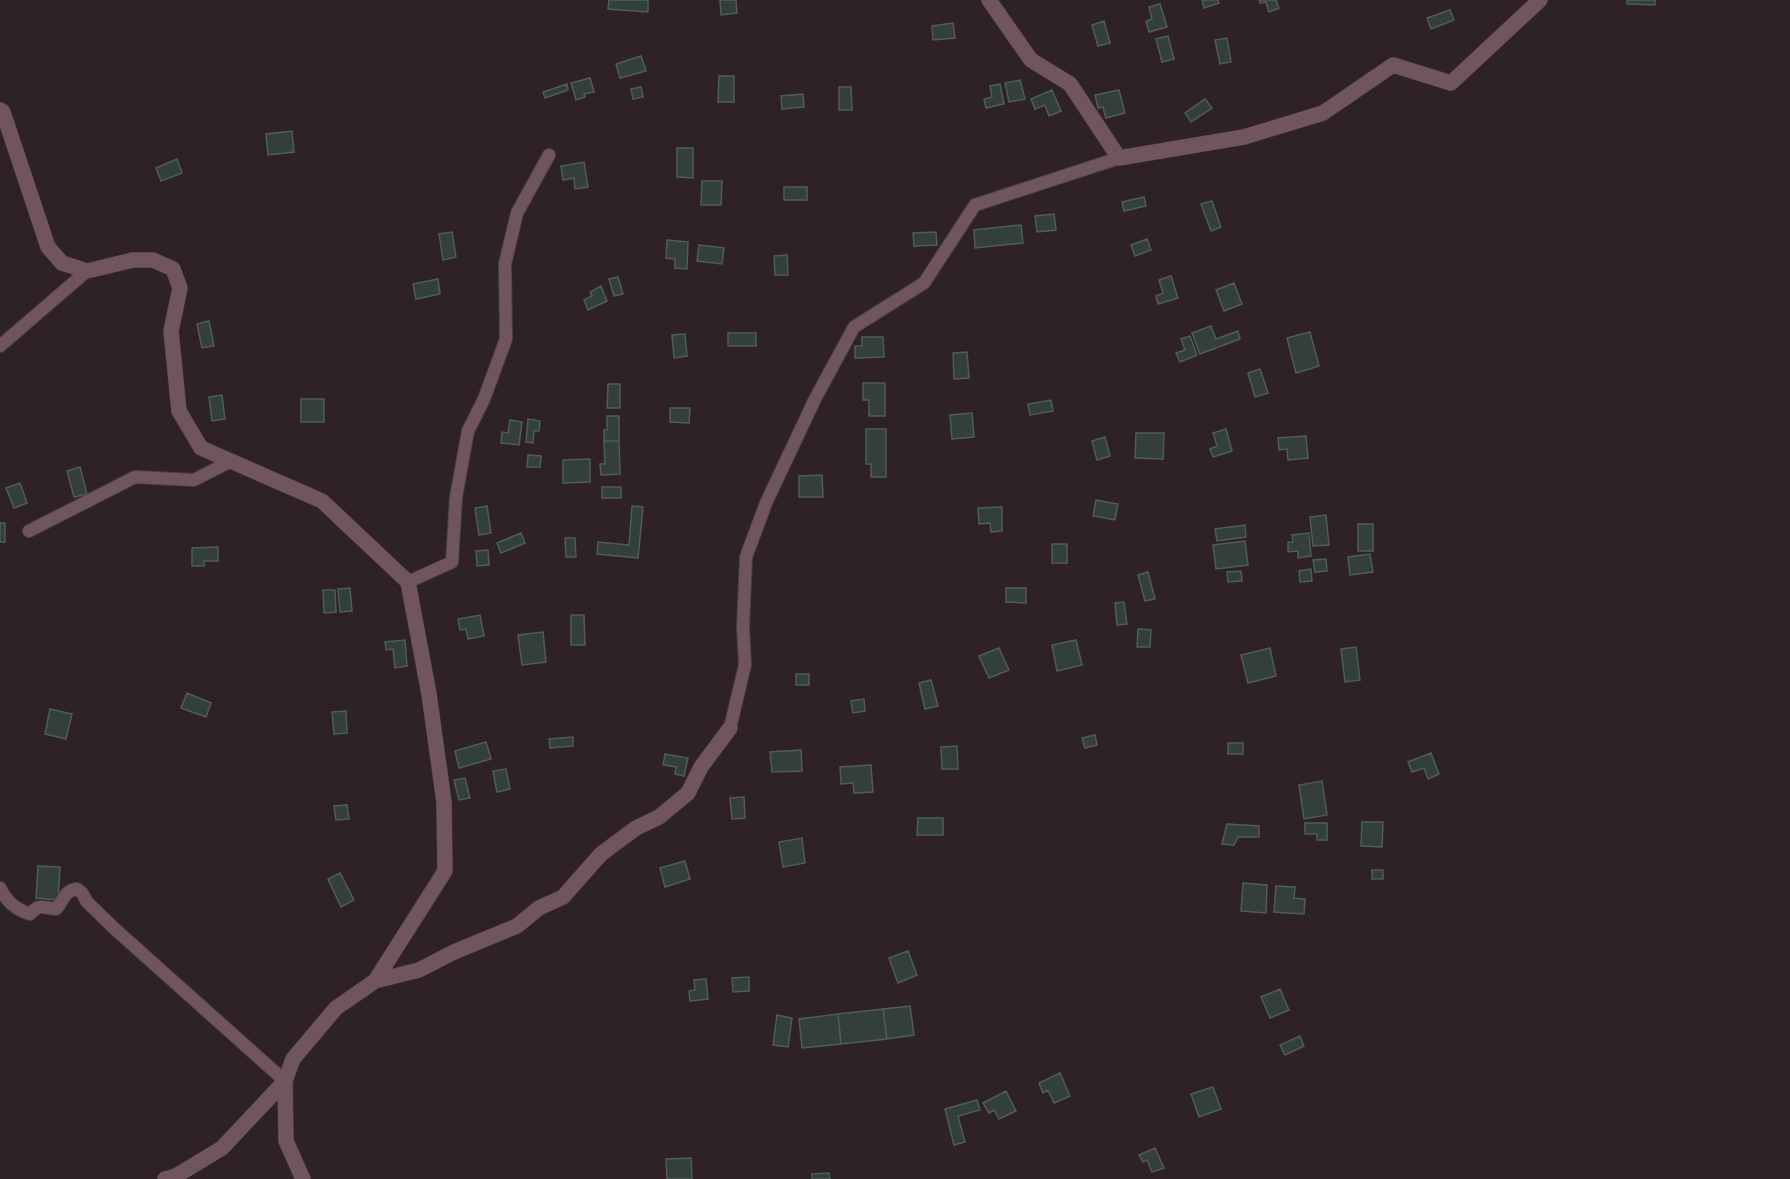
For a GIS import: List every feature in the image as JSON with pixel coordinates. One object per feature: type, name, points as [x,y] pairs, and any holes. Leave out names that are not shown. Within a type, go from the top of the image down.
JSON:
[{"type":"street","points":[[989,0],[1031,60],[1070,84],[1119,158],[1244,137],[1323,113],[1393,65],[1451,82],[1540,0]]},
{"type":"street","points":[[0,110],[3,112],[48,247],[62,263],[87,271],[133,260],[153,260],[173,269],[180,288],[171,331],[179,411],[201,448],[322,501],[408,582],[429,694],[444,802],[445,872],[375,981]]},
{"type":"street","points":[[303,1179],[286,1141],[285,1081],[293,1059],[336,1008],[375,981],[419,970],[517,926],[539,908],[563,897],[601,854],[636,828],[659,817],[688,793],[701,767],[730,728]]},
{"type":"street","points":[[165,1179],[176,1176],[222,1148],[285,1081]]},
{"type":"lane","points":[[408,582],[452,562],[456,497],[468,431],[484,399],[506,339],[506,264],[517,213],[549,155]]},
{"type":"lane","points":[[730,728],[745,665],[743,627],[746,557],[765,503],[815,399],[854,327],[924,282],[975,205],[1119,158]]},
{"type":"lane","points":[[0,346],[87,271]]},
{"type":"lane","points":[[29,531],[135,477],[194,480],[231,461]]},
{"type":"lane","points":[[0,888],[6,900],[18,910],[30,914],[35,908],[41,906],[56,909],[70,890],[82,893],[87,902],[116,930],[285,1081]]},
{"type":"building","points":[[609,0],[648,0],[648,12],[608,9]]},
{"type":"building","points":[[720,0],[736,0],[737,13],[721,15]]},
{"type":"building","points":[[1202,0],[1218,0],[1219,3],[1204,8]]},
{"type":"building","points":[[1259,0],[1276,0],[1279,8],[1269,12],[1266,2],[1260,3]]},
{"type":"building","points":[[1627,0],[1655,0],[1655,5],[1627,4]]},
{"type":"building","points":[[1160,4],[1167,27],[1149,32],[1146,21],[1152,19],[1149,7]]},
{"type":"building","points":[[1450,10],[1454,20],[1431,29],[1427,18]]},
{"type":"building","points":[[1104,21],[1110,43],[1098,46],[1092,25]]},
{"type":"building","points":[[953,23],[955,38],[933,40],[932,26]]},
{"type":"building","points":[[1168,36],[1174,59],[1162,62],[1156,39]]},
{"type":"building","points":[[1227,38],[1231,62],[1220,64],[1215,40]]},
{"type":"building","points":[[641,56],[646,71],[620,78],[616,64]]},
{"type":"building","points":[[719,76],[734,76],[734,102],[718,102]]},
{"type":"building","points":[[590,78],[594,92],[584,94],[585,97],[576,100],[571,83]]},
{"type":"building","points":[[1020,80],[1025,99],[1009,102],[1005,83]]},
{"type":"building","points":[[567,84],[568,90],[545,98],[543,92]]},
{"type":"building","points":[[1000,84],[1004,104],[986,108],[984,99],[992,97],[990,86]]},
{"type":"building","points":[[641,87],[643,97],[633,99],[631,89]]},
{"type":"building","points":[[839,87],[851,87],[852,110],[839,110]]},
{"type":"building","points":[[1052,90],[1061,111],[1049,116],[1045,105],[1035,109],[1031,99]]},
{"type":"building","points":[[1119,90],[1125,113],[1106,118],[1103,107],[1098,108],[1095,95]]},
{"type":"building","points":[[803,94],[804,107],[782,109],[781,96]]},
{"type":"building","points":[[1205,99],[1212,108],[1191,122],[1185,113]]},
{"type":"building","points":[[292,131],[294,152],[268,155],[266,134]]},
{"type":"building","points":[[677,148],[693,148],[693,178],[677,177]]},
{"type":"building","points":[[177,159],[182,173],[161,181],[156,168]]},
{"type":"building","points":[[584,162],[588,187],[575,189],[574,178],[563,180],[561,166]]},
{"type":"building","points":[[702,181],[722,181],[721,205],[701,205]]},
{"type":"building","points":[[784,187],[807,187],[807,200],[784,200]]},
{"type":"building","points":[[1144,197],[1146,206],[1124,211],[1122,202]]},
{"type":"building","points":[[1212,201],[1221,227],[1211,231],[1201,204]]},
{"type":"building","points":[[1054,214],[1056,230],[1037,232],[1035,216]]},
{"type":"building","points":[[1021,225],[1023,243],[975,248],[974,230]]},
{"type":"building","points":[[452,232],[456,257],[443,260],[439,234]]},
{"type":"building","points":[[936,232],[937,245],[914,246],[913,233]]},
{"type":"building","points":[[1147,239],[1151,250],[1135,256],[1131,245]]},
{"type":"building","points":[[667,240],[688,242],[687,269],[675,268],[675,259],[666,258]]},
{"type":"building","points":[[699,245],[724,248],[722,264],[697,261]]},
{"type":"building","points":[[787,255],[788,275],[775,275],[774,256]]},
{"type":"building","points":[[1171,276],[1178,298],[1158,304],[1156,296],[1163,293],[1159,280]]},
{"type":"building","points":[[618,277],[623,294],[614,296],[609,279]]},
{"type":"building","points":[[438,279],[440,294],[416,299],[413,284]]},
{"type":"building","points":[[1234,283],[1242,304],[1224,311],[1216,290]]},
{"type":"building","points":[[601,286],[607,301],[588,310],[584,300],[592,296],[590,292]]},
{"type":"building","points":[[209,321],[214,346],[202,348],[197,324]]},
{"type":"building","points":[[1211,326],[1216,339],[1238,331],[1240,339],[1200,354],[1192,333]]},
{"type":"building","points":[[1310,332],[1319,366],[1296,373],[1287,338]]},
{"type":"building","points":[[728,333],[756,333],[756,346],[728,346]]},
{"type":"building","points":[[685,334],[687,356],[674,358],[672,335]]},
{"type":"building","points":[[1190,336],[1197,355],[1180,362],[1176,353],[1185,350],[1181,339]]},
{"type":"building","points":[[862,337],[883,337],[884,357],[855,358],[855,346],[862,346]]},
{"type":"building","points":[[967,352],[969,378],[954,379],[953,353]]},
{"type":"building","points":[[1260,369],[1268,393],[1255,397],[1248,373]]},
{"type":"building","points":[[863,383],[885,383],[885,416],[869,416],[869,400],[863,400]]},
{"type":"building","points":[[608,384],[620,384],[620,408],[607,408]]},
{"type":"building","points":[[222,395],[225,419],[212,421],[209,397]]},
{"type":"building","points":[[301,399],[324,399],[324,422],[301,422]]},
{"type":"building","points":[[1051,400],[1053,411],[1030,415],[1028,404]]},
{"type":"building","points":[[670,408],[690,408],[689,423],[670,422]]},
{"type":"building","points":[[972,413],[974,437],[952,439],[950,415]]},
{"type":"building","points":[[607,416],[619,416],[619,441],[604,441]]},
{"type":"building","points":[[528,419],[540,421],[539,431],[534,431],[533,443],[526,442]]},
{"type":"building","points":[[510,420],[522,422],[519,445],[501,443],[502,432],[508,433]]},
{"type":"building","points":[[866,429],[886,429],[886,477],[871,477],[871,464],[866,464]]},
{"type":"building","points":[[1226,429],[1232,451],[1213,457],[1210,449],[1217,446],[1213,433]]},
{"type":"building","points":[[1136,433],[1164,433],[1163,459],[1135,458]]},
{"type":"building","points":[[1306,436],[1308,458],[1288,460],[1287,449],[1279,450],[1278,438]]},
{"type":"building","points":[[1105,437],[1110,456],[1097,460],[1092,441]]},
{"type":"building","points":[[604,441],[619,441],[620,474],[601,475],[600,464],[605,464]]},
{"type":"building","points":[[528,455],[541,456],[540,467],[527,467]]},
{"type":"building","points":[[590,459],[590,482],[563,483],[563,460]]},
{"type":"building","points":[[80,467],[87,494],[74,497],[67,471]]},
{"type":"building","points":[[822,475],[823,497],[799,497],[799,476]]},
{"type":"building","points":[[20,483],[27,503],[14,508],[6,488]]},
{"type":"building","points":[[602,487],[621,487],[621,498],[602,498]]},
{"type":"building","points":[[1096,500],[1118,504],[1115,520],[1093,516]]},
{"type":"building","points":[[487,506],[491,533],[479,535],[475,508]]},
{"type":"building","points":[[632,506],[643,507],[638,558],[597,554],[598,542],[629,545]]},
{"type":"building","points":[[1002,507],[1002,531],[991,532],[990,523],[979,524],[978,508]]},
{"type":"building","points":[[1326,515],[1329,545],[1313,546],[1310,517]]},
{"type":"building","points":[[0,523],[5,523],[5,542],[0,542]]},
{"type":"building","points":[[1358,524],[1373,524],[1373,551],[1358,551]]},
{"type":"building","points":[[1245,525],[1246,537],[1217,541],[1215,529]]},
{"type":"building","points":[[521,533],[525,543],[501,553],[497,543]]},
{"type":"building","points":[[1309,533],[1311,556],[1298,558],[1298,551],[1288,552],[1288,542],[1293,542],[1292,535]]},
{"type":"building","points":[[565,538],[575,538],[576,557],[566,557]]},
{"type":"building","points":[[1245,541],[1248,565],[1216,569],[1213,545]]},
{"type":"building","points":[[1052,544],[1067,544],[1067,563],[1052,563]]},
{"type":"building","points":[[218,547],[218,561],[204,561],[204,566],[192,566],[192,548]]},
{"type":"building","points":[[488,550],[489,565],[477,566],[476,551]]},
{"type":"building","points":[[1370,554],[1373,572],[1350,575],[1348,557]]},
{"type":"building","points":[[1326,559],[1327,571],[1315,572],[1313,560]]},
{"type":"building","points":[[1311,569],[1312,581],[1300,582],[1299,571]]},
{"type":"building","points":[[1241,571],[1242,581],[1228,582],[1227,572]]},
{"type":"building","points":[[1148,572],[1155,599],[1145,601],[1138,575]]},
{"type":"building","points":[[350,588],[352,611],[340,612],[338,589]]},
{"type":"building","points":[[1006,588],[1026,588],[1026,603],[1006,602]]},
{"type":"building","points":[[323,590],[335,590],[336,612],[324,613]]},
{"type":"building","points":[[1124,602],[1127,624],[1117,625],[1115,603]]},
{"type":"building","points":[[480,615],[484,636],[468,639],[466,629],[460,630],[458,619]]},
{"type":"building","points":[[571,615],[584,615],[585,645],[571,645]]},
{"type":"building","points":[[1138,629],[1151,630],[1150,647],[1137,647]]},
{"type":"building","points":[[543,632],[546,662],[522,665],[518,635]]},
{"type":"building","points":[[405,640],[407,666],[395,668],[393,649],[386,650],[385,642]]},
{"type":"building","points":[[1076,640],[1082,665],[1057,671],[1052,645]]},
{"type":"building","points":[[1356,647],[1360,680],[1345,682],[1341,649]]},
{"type":"building","points":[[999,648],[1009,670],[989,678],[979,656]]},
{"type":"building","points":[[1270,648],[1276,676],[1248,683],[1241,655]]},
{"type":"building","points":[[796,674],[809,674],[809,685],[796,685]]},
{"type":"building","points":[[931,680],[938,706],[925,709],[919,683]]},
{"type":"building","points":[[187,693],[211,703],[206,717],[181,708]]},
{"type":"building","points":[[864,699],[865,711],[853,713],[851,701]]},
{"type":"building","points":[[50,709],[72,714],[66,739],[45,734]]},
{"type":"building","points":[[346,711],[347,733],[334,734],[332,712]]},
{"type":"building","points":[[1095,735],[1097,745],[1085,748],[1082,738]]},
{"type":"building","points":[[573,737],[573,746],[550,748],[549,739]]},
{"type":"building","points":[[486,742],[491,759],[459,768],[455,751]]},
{"type":"building","points":[[1228,743],[1243,743],[1243,754],[1228,754]]},
{"type":"building","points":[[957,746],[958,769],[942,769],[941,747]]},
{"type":"building","points":[[801,750],[802,771],[772,772],[770,752]]},
{"type":"building","points":[[1431,753],[1439,774],[1428,779],[1424,768],[1412,772],[1408,762]]},
{"type":"building","points":[[665,754],[688,758],[684,776],[675,774],[676,767],[663,765]]},
{"type":"building","points":[[871,765],[873,792],[854,793],[853,783],[841,784],[840,767]]},
{"type":"building","points":[[506,769],[510,789],[497,792],[493,771]]},
{"type":"building","points":[[465,778],[470,798],[459,800],[454,780]]},
{"type":"building","points":[[1322,781],[1327,815],[1304,819],[1299,785]]},
{"type":"building","points":[[744,797],[745,818],[732,819],[730,798]]},
{"type":"building","points":[[347,805],[349,819],[336,820],[334,806]]},
{"type":"building","points":[[918,818],[943,818],[943,835],[917,835]]},
{"type":"building","points":[[1362,822],[1383,822],[1382,847],[1361,846]]},
{"type":"building","points":[[1305,823],[1327,823],[1327,840],[1317,840],[1317,834],[1305,834]]},
{"type":"building","points":[[1227,824],[1259,826],[1259,837],[1238,837],[1234,845],[1222,844]]},
{"type":"building","points":[[802,838],[805,863],[783,867],[779,842]]},
{"type":"building","points":[[685,861],[690,879],[665,887],[660,868]]},
{"type":"building","points":[[38,866],[60,867],[58,900],[36,898]]},
{"type":"building","points":[[1372,870],[1383,870],[1383,879],[1372,879]]},
{"type":"building","points":[[340,873],[354,900],[341,907],[328,879]]},
{"type":"building","points":[[1243,883],[1267,885],[1266,913],[1241,911]]},
{"type":"building","points":[[1276,886],[1295,887],[1294,898],[1305,899],[1304,914],[1274,912]]},
{"type":"building","points":[[908,951],[917,975],[898,983],[889,958]]},
{"type":"building","points":[[749,977],[749,991],[733,992],[732,978]]},
{"type":"building","points":[[706,979],[708,999],[690,1001],[689,991],[695,990],[694,980]]},
{"type":"building","points":[[1280,989],[1289,1010],[1270,1018],[1261,997]]},
{"type":"building","points":[[910,1006],[914,1035],[887,1039],[883,1009]]},
{"type":"building","points":[[883,1009],[887,1039],[841,1044],[838,1014]]},
{"type":"building","points":[[838,1014],[841,1044],[802,1048],[799,1019]]},
{"type":"building","points":[[777,1015],[792,1018],[788,1047],[773,1045]]},
{"type":"building","points":[[1300,1036],[1304,1046],[1285,1055],[1280,1045]]},
{"type":"building","points":[[1060,1073],[1070,1096],[1054,1103],[1048,1090],[1043,1093],[1039,1083]]},
{"type":"building","points":[[1213,1087],[1221,1109],[1199,1117],[1191,1094]]},
{"type":"building","points":[[1006,1091],[1016,1111],[999,1119],[994,1110],[989,1113],[983,1103]]},
{"type":"building","points":[[977,1100],[980,1110],[958,1116],[965,1142],[954,1145],[945,1109]]},
{"type":"building","points":[[1155,1148],[1164,1168],[1152,1172],[1147,1160],[1143,1162],[1139,1155]]},
{"type":"building","points":[[691,1158],[692,1179],[667,1179],[666,1159]]},
{"type":"building","points":[[829,1173],[830,1179],[812,1179],[812,1174]]}]
